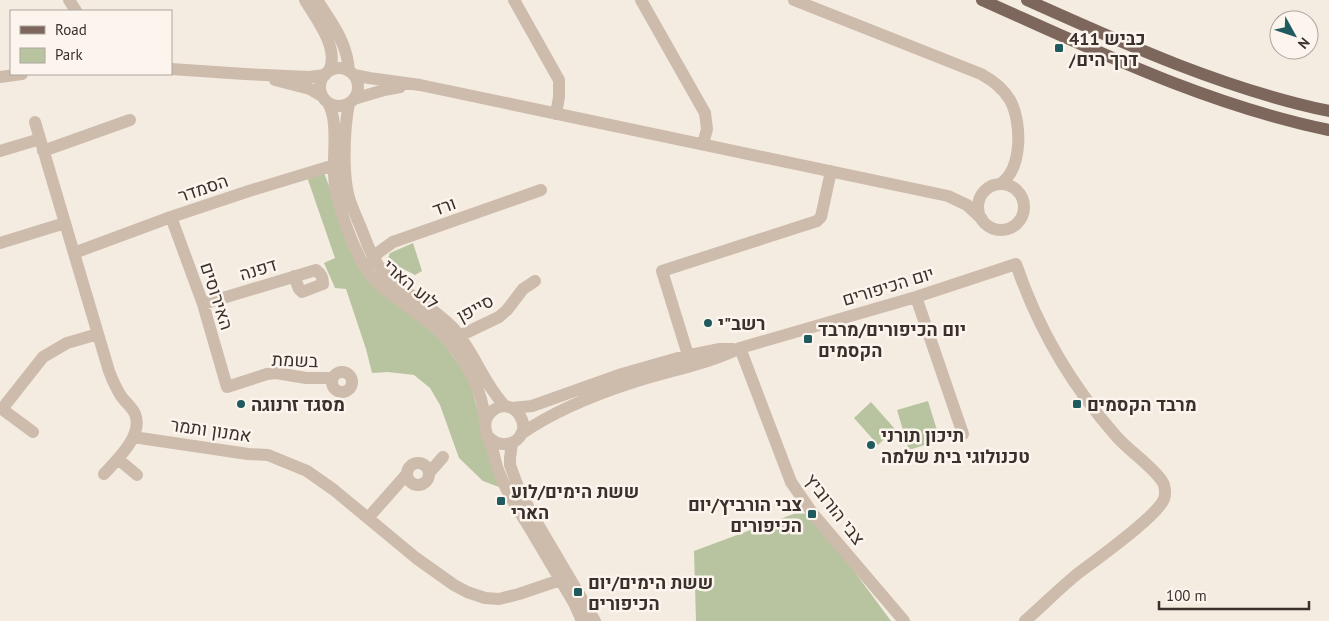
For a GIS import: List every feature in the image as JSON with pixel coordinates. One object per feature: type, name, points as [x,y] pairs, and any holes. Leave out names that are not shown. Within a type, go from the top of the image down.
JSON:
[{"type":"main road","points":[[982,0],[1162,79],[1242,107],[1329,130]]},
{"type":"main road","points":[[1031,1],[1169,62],[1248,90],[1329,111]]},
{"type":"street","points":[[305,0],[330,46],[332,64],[320,86],[325,99]]},
{"type":"street","points":[[317,0],[344,44],[352,73],[357,80],[358,88],[352,101]]},
{"type":"street","points":[[514,0],[559,80],[556,114]]},
{"type":"street","points":[[641,0],[705,113],[707,129],[703,144]]},
{"type":"street","points":[[794,0],[981,74],[991,80],[1009,98],[1014,108],[1018,129],[1016,162],[1025,208],[1023,215],[1014,226],[1004,230],[996,230],[988,226],[967,205],[948,196]]},
{"type":"street","points":[[172,69],[309,77],[341,68],[369,78],[420,85],[948,196],[966,196],[1000,184],[1013,171],[1016,162]]},
{"type":"street","points":[[0,77],[15,75]]},
{"type":"street","points":[[264,75],[278,81],[310,89],[338,106],[384,90],[420,85]]},
{"type":"street","name":"לוע הארי","points":[[325,99],[333,114],[339,163]]},
{"type":"street","name":"לוע הארי","points":[[352,101],[346,116],[335,186],[341,210],[357,250],[369,263],[380,285],[454,339],[476,360],[487,382],[508,407]]},
{"type":"street","points":[[0,151],[42,145],[130,120]]},
{"type":"street","points":[[35,122],[114,383],[136,416],[133,437],[124,452],[104,474]]},
{"type":"street","name":"הסמדר","points":[[74,253],[171,217],[339,163]]},
{"type":"street","points":[[688,355],[662,271],[817,221],[821,217],[831,171]]},
{"type":"street","points":[[1000,184],[1013,187],[1023,198]]},
{"type":"street","points":[[982,219],[979,212],[979,202],[986,189]]},
{"type":"street","name":"ורד","points":[[369,263],[379,252],[393,242],[542,190]]},
{"type":"street","name":"האירוסים","points":[[171,217],[203,304],[227,387]]},
{"type":"street","points":[[0,243],[65,223]]},
{"type":"street","name":"יום הכיפורים","points":[[517,439],[545,420],[604,393],[637,381],[721,358],[740,348],[916,297],[1016,264],[1036,318],[1066,370],[1116,436],[1162,481],[1165,494],[1164,499],[1150,515],[1074,577],[1025,621]]},
{"type":"street","name":"דפנה","points":[[203,304],[294,276]]},
{"type":"street","name":"סייפן","points":[[454,339],[499,317],[507,310],[523,289],[535,281]]},
{"type":"street","points":[[916,297],[963,434]]},
{"type":"street","points":[[33,432],[2,409],[44,356],[67,343],[98,334]]},
{"type":"street","name":"לוע הארי","points":[[454,339],[482,400],[486,429],[501,477],[565,579]]},
{"type":"street","name":"יום הכיפורים","points":[[508,407],[532,406],[622,374],[688,355],[720,349],[740,348]]},
{"type":"street","name":"צבי הורוביץ","points":[[740,348],[791,482],[813,514],[904,621]]},
{"type":"street","name":"בשמת","points":[[227,387],[276,373],[306,378],[333,378]]},
{"type":"street","points":[[517,439],[501,445],[491,440],[486,429],[490,413],[494,409],[508,407],[521,416],[523,428],[510,458],[513,474],[565,579],[582,621]]},
{"type":"street","name":"אמנון ותמר","points":[[133,437],[248,454],[268,455],[307,471],[334,490],[416,558],[454,585],[485,598],[499,598],[519,594],[565,579]]},
{"type":"street","points":[[368,518],[406,474],[409,466],[418,463],[424,465],[429,473],[442,457]]},
{"type":"street","points":[[118,459],[137,475]]},
{"type":"street","points":[[565,579],[595,621]]},
{"type":"green space","points":[[324,173],[361,267],[434,330],[469,379],[499,487],[483,481],[459,458],[440,405],[430,388],[414,375],[388,372],[372,373],[346,289],[335,288],[324,263],[335,258],[307,177]]},
{"type":"green space","points":[[413,243],[422,271],[415,275],[390,262],[388,258],[390,253]]},
{"type":"green space","points":[[928,401],[940,440],[909,450],[897,410]]},
{"type":"green space","points":[[871,402],[895,429],[878,445],[854,418]]},
{"type":"green space","points":[[796,513],[809,514],[819,524],[891,621],[696,621],[694,551]]},
{"type":"place","name":"כביש 411 /דרך הים","points":[[1059,48]]},
{"type":"place","name":"רשב\"י","points":[[708,323]]},
{"type":"place","name":"יום הכיפורים/מרבד הקסמים","points":[[808,339]]},
{"type":"place","name":"מסגד זרנוגה","points":[[241,404]]},
{"type":"place","name":"מרבד הקסמים","points":[[1077,404]]},
{"type":"place","name":"תיכון תורני טכנולוגי בית שלמה","points":[[871,445]]},
{"type":"place","name":"ששת הימים/לוע הארי","points":[[501,501]]},
{"type":"place","name":"צבי הורביץ/יום הכיפורים","points":[[812,514]]},
{"type":"place","name":"ששת הימים/יום הכיפורים","points":[[578,592]]}]
